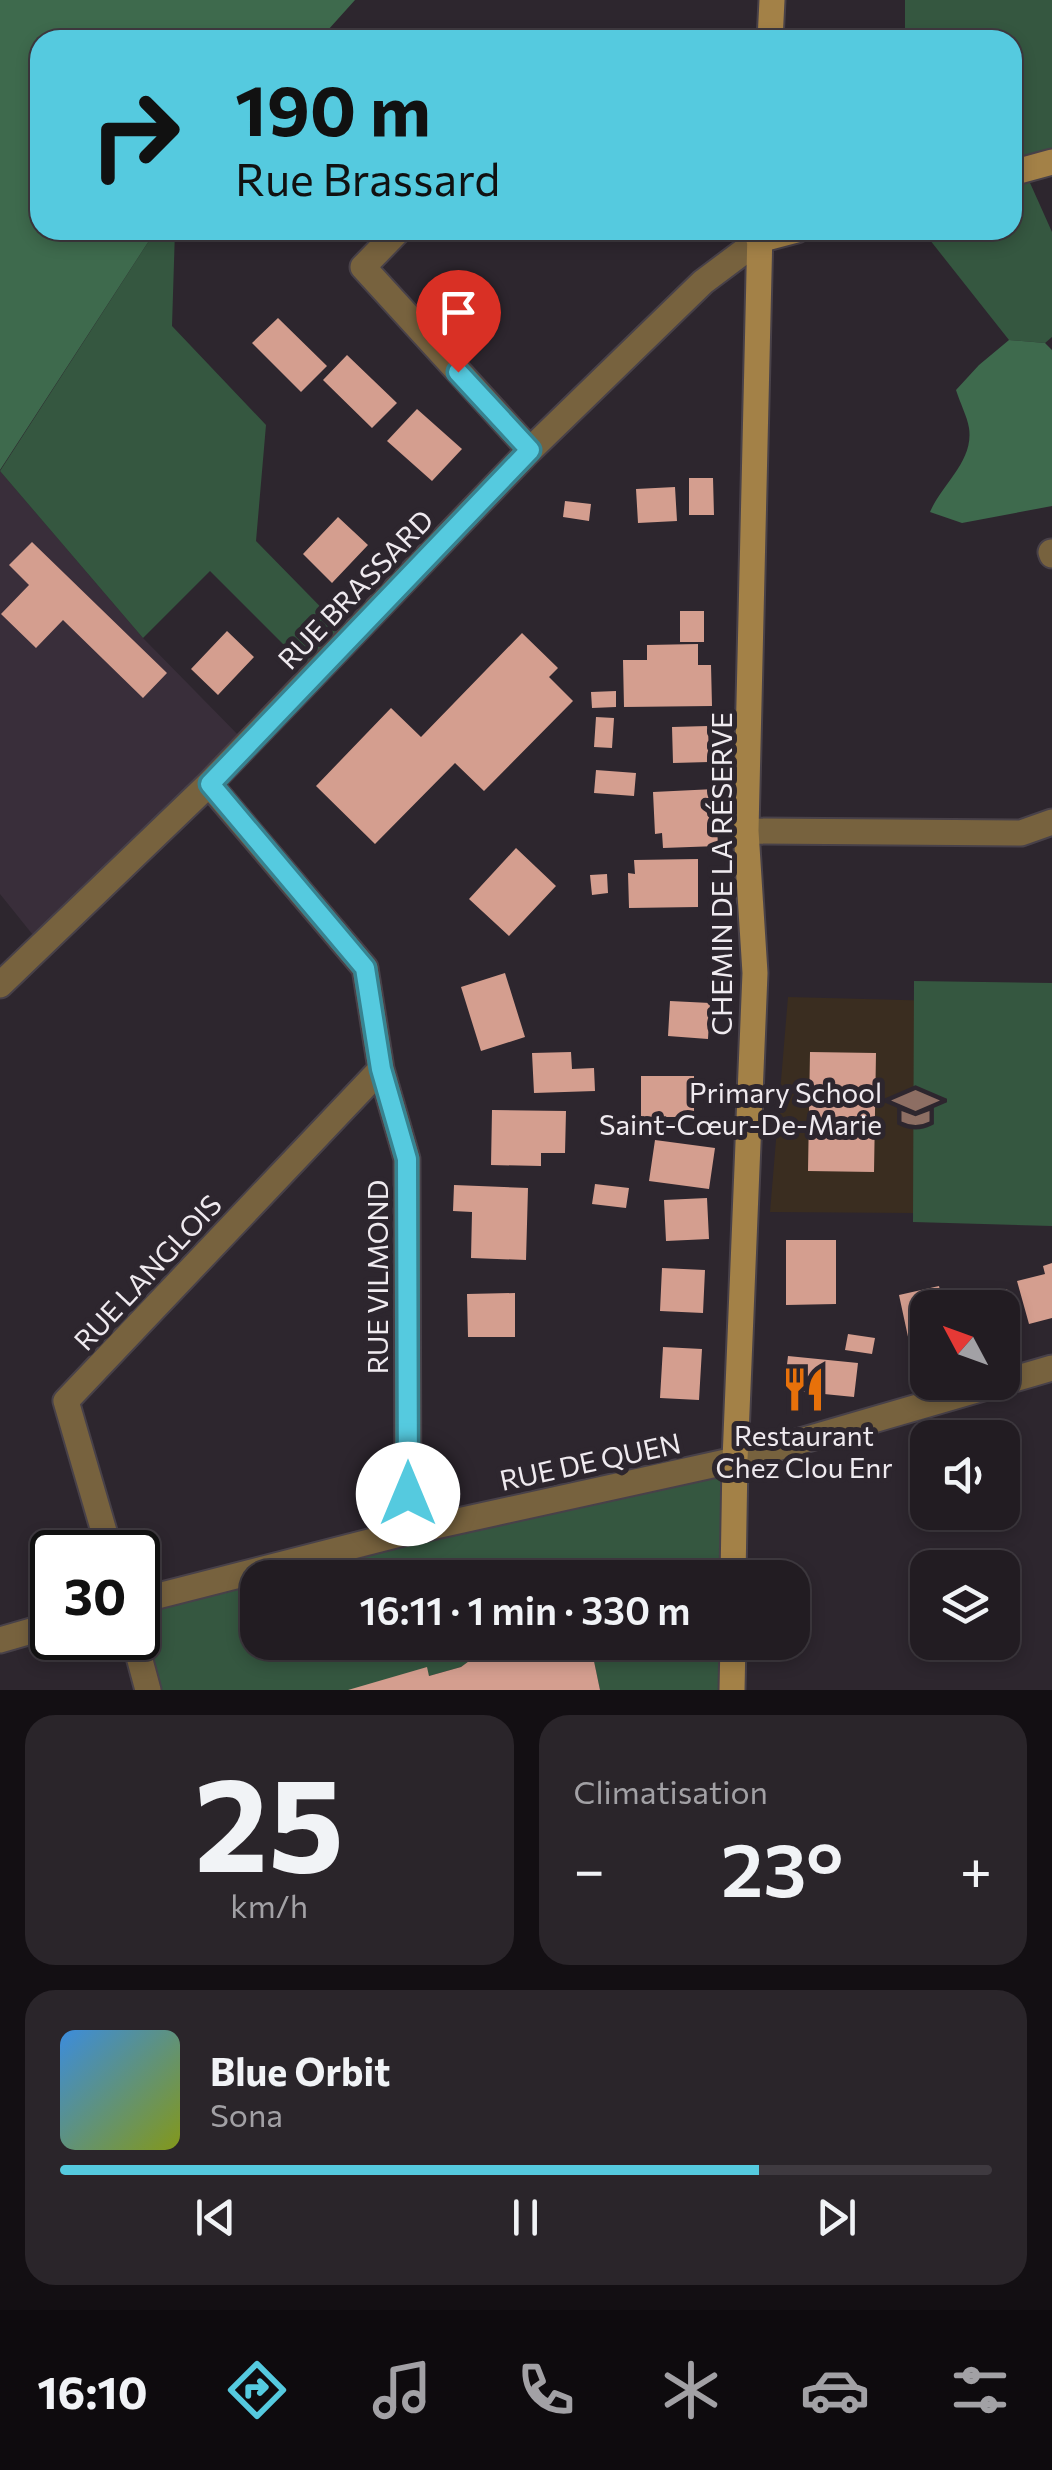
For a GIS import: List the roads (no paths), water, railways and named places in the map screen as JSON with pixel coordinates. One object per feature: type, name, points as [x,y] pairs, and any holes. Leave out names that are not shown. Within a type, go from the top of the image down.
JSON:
[{"type":"street","points":[[770,30],[772,0]]},
{"type":"street","points":[[1022,170],[1052,162]]},
{"type":"street","points":[[390,240],[364,267],[530,450]]},
{"type":"street","name":"RUE BRASSARD","points":[[0,985],[210,784],[530,450],[704,282],[753,240]]},
{"type":"street","name":"CHEMIN DE LA RÉSERVE","points":[[733,1560],[754,973],[746,831],[759,240]]},
{"type":"street","name":"RUE VILMOND","points":[[210,784],[365,968],[381,1069],[407,1159],[408,1532]]},
{"type":"street","points":[[746,831],[1021,833],[1052,822]]},
{"type":"street","name":"RUE LANGLOIS","points":[[104,1530],[66,1401],[381,1069]]},
{"type":"street","name":"RUE DE QUEN","points":[[160,1595],[408,1532],[735,1460],[1052,1368]]},
{"type":"street","points":[[0,1640],[30,1631]]},
{"type":"street","points":[[140,1660],[148,1690]]},
{"type":"street","points":[[732,1660],[732,1690]]},
{"type":"place","name":"Primary School Saint-Cœur-De-Marie","points":[[915,1108]]},
{"type":"place","name":"Restaurant Chez Clou Enr","points":[[804,1389]]}]
